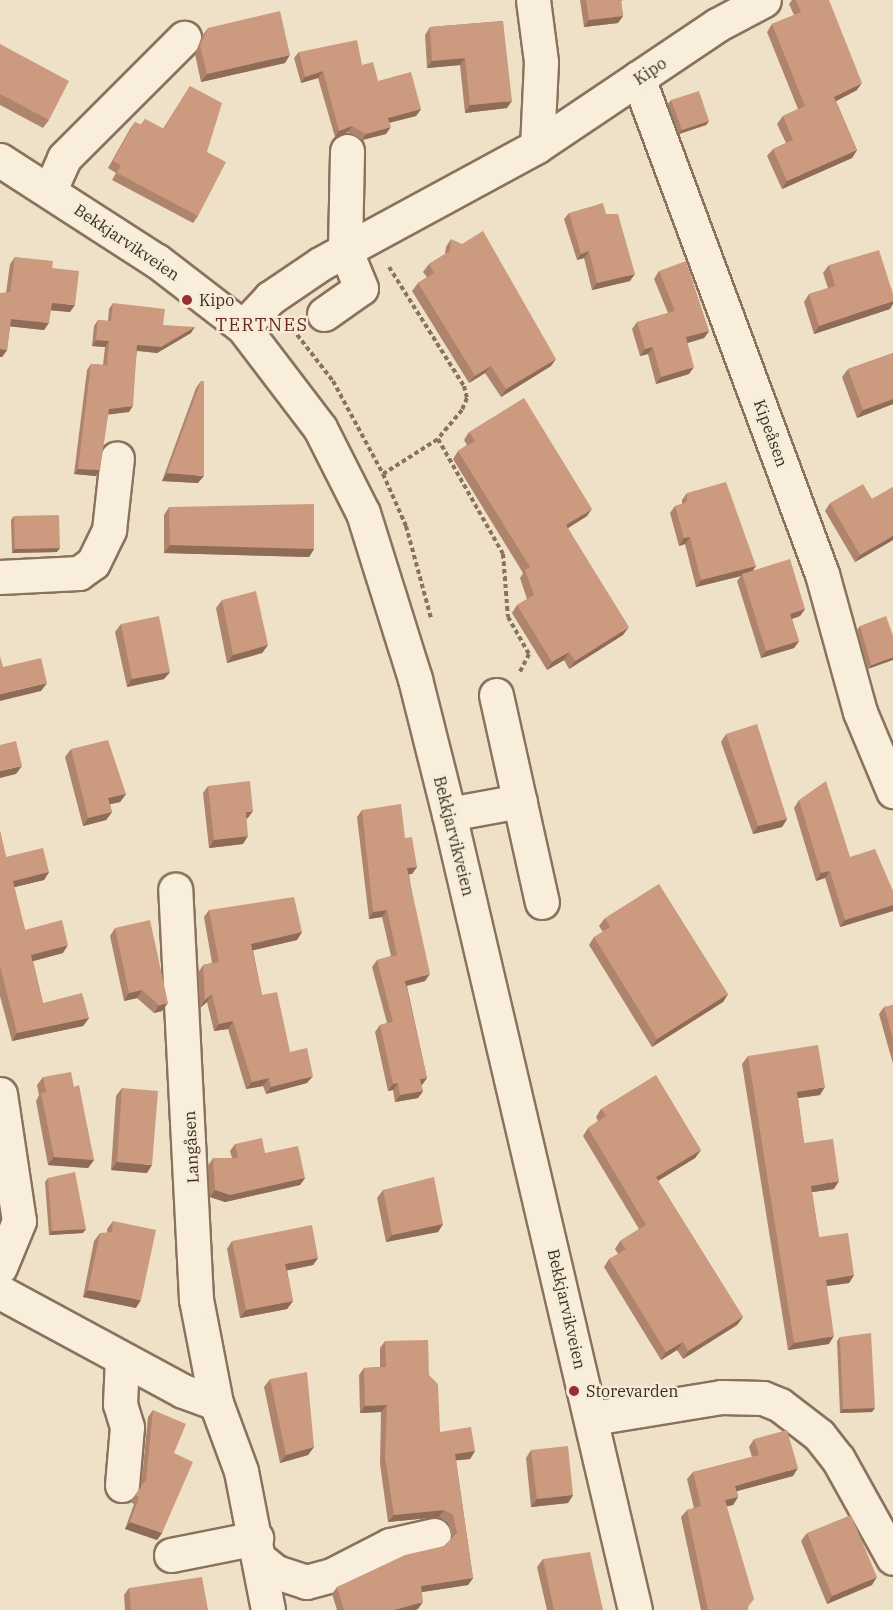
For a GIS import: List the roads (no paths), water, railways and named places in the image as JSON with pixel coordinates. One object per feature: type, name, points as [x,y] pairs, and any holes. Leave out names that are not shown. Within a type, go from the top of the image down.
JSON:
[{"type":"street","points":[[533,0],[541,62],[537,146]]},
{"type":"street","name":"Kipo","points":[[243,327],[291,282],[345,249],[537,146],[638,78],[764,0]]},
{"type":"street","points":[[50,190],[64,158],[184,38]]},
{"type":"street","name":"Kipeåsen","points":[[638,78],[811,542],[860,712],[893,791]]},
{"type":"street","points":[[324,314],[361,288],[345,249],[347,151]]},
{"type":"street","name":"Bekkjarvikveien","points":[[0,160],[50,190],[243,327],[320,428],[363,513],[416,679],[593,1418],[635,1610]]},
{"type":"street","points":[[0,577],[79,573],[93,563],[109,530],[117,458]]},
{"type":"street","points":[[496,695],[542,902]]},
{"type":"street","points":[[449,814],[520,801]]},
{"type":"street","name":"Langåsen","points":[[175,890],[196,1299],[216,1403],[241,1471],[259,1549],[268,1610]]},
{"type":"street","points":[[0,1094],[19,1221],[0,1267]]},
{"type":"street","points":[[0,1292],[122,1359],[216,1403]]},
{"type":"street","points":[[122,1359],[120,1404],[127,1427],[122,1485]]},
{"type":"street","points":[[593,1418],[721,1397],[780,1405],[819,1435],[838,1459],[893,1558]]},
{"type":"street","points":[[171,1555],[259,1549],[276,1572],[306,1582],[332,1575],[390,1545],[434,1536]]},
{"type":"place","name":"Kipo","points":[[187,300]]},
{"type":"place","name":"Storevarden","points":[[574,1391]]},
{"type":"district","name":"TERTNES","points":[[262,325]]}]
